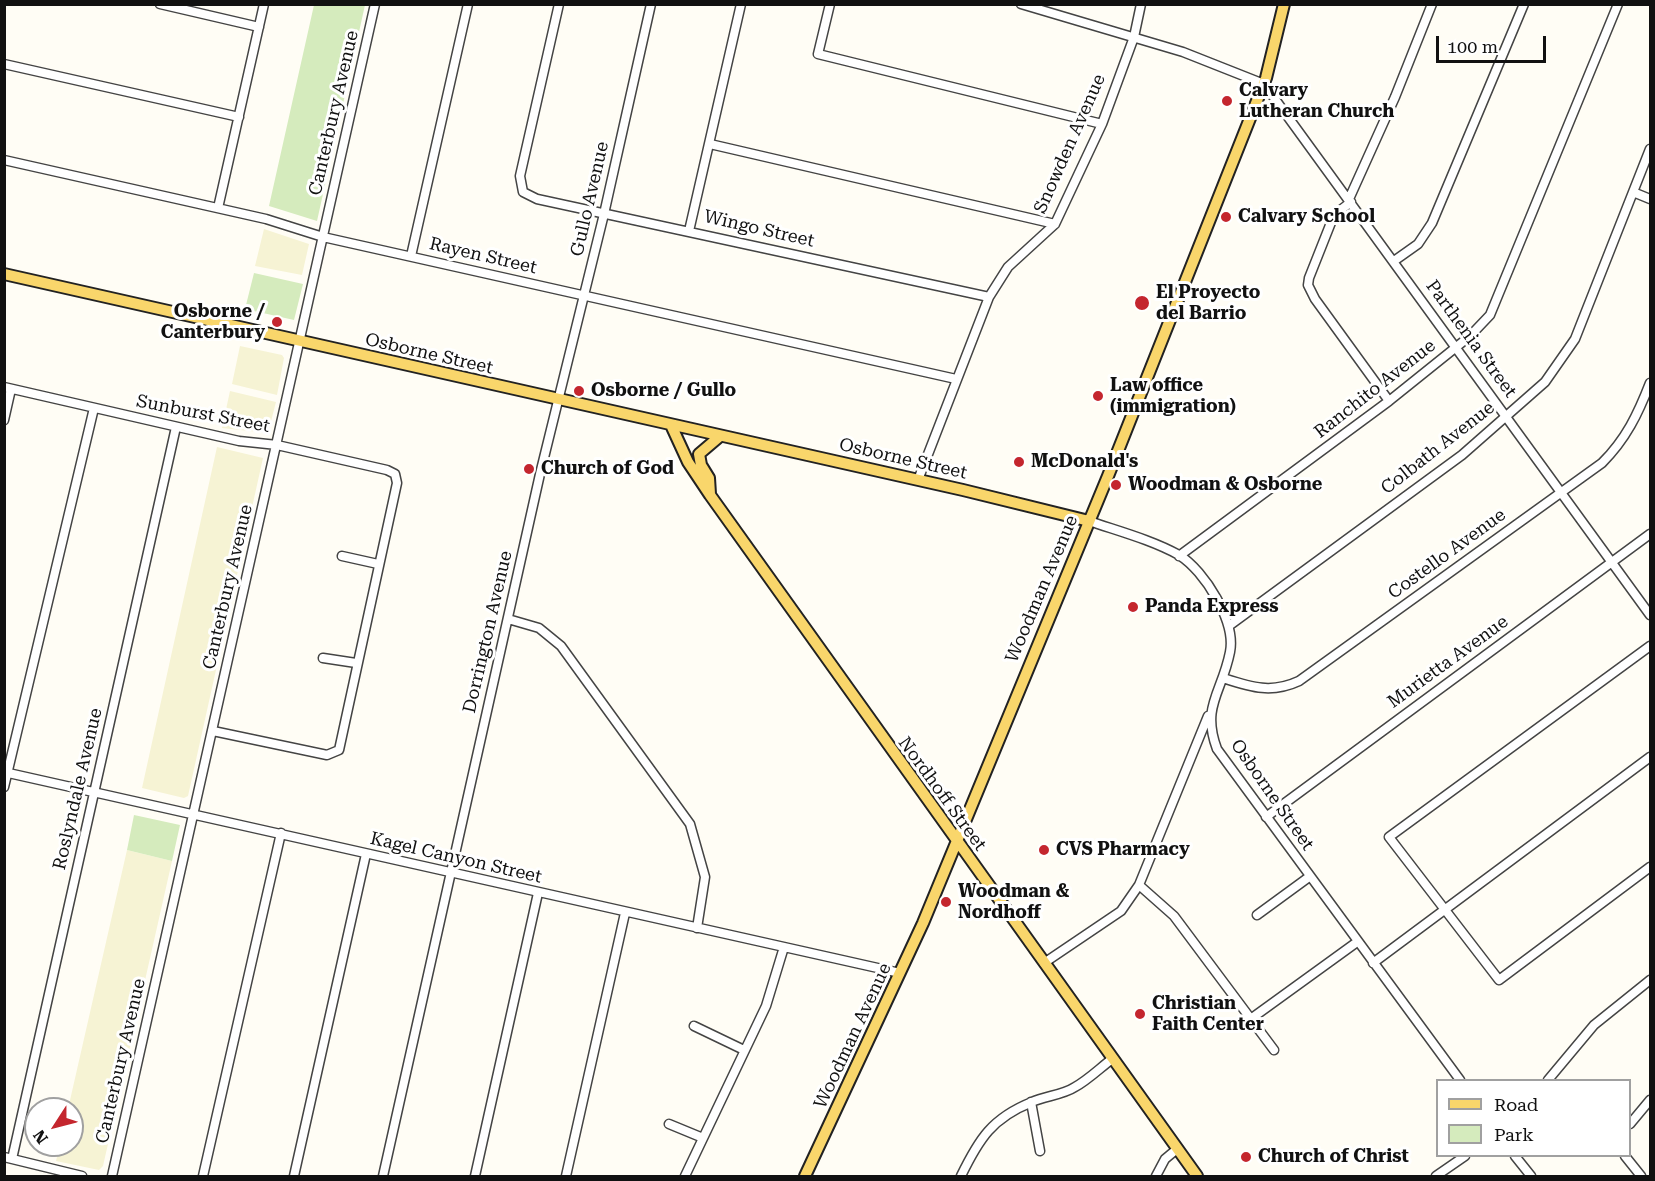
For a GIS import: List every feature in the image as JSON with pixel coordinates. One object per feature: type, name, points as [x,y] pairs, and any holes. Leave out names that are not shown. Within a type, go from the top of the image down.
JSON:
[{"type":"main road","name":"Woodman Avenue","points":[[805,1176],[900,973],[1089,521],[1264,84],[1284,4]]},
{"type":"main road","name":"Osborne Street","points":[[4,274],[918,480],[1089,521]]},
{"type":"main road","name":"Nordhoff Street","points":[[671,425],[688,462],[710,495],[1197,1176]]},
{"type":"main road","points":[[710,495],[709,478],[701,465],[699,454],[719,436]]},
{"type":"street","points":[[160,4],[259,27]]},
{"type":"street","points":[[218,208],[264,4]]},
{"type":"street","name":"Canterbury Avenue","points":[[112,1176],[375,4]]},
{"type":"street","points":[[411,256],[468,4]]},
{"type":"street","name":"Wingo Street","points":[[559,4],[520,176],[523,192],[537,199],[989,297]]},
{"type":"street","name":"Gullo Avenue","points":[[557,399],[585,296],[651,4]]},
{"type":"street","points":[[689,231],[711,144],[741,4]]},
{"type":"street","points":[[830,4],[818,54],[1102,124]]},
{"type":"street","points":[[1020,4],[1036,6],[1183,52],[1264,84]]},
{"type":"street","name":"Snowden Avenue","points":[[918,480],[989,297],[1008,267],[1055,224],[1102,124],[1134,37],[1141,4]]},
{"type":"street","points":[[1389,401],[1315,299],[1308,285],[1334,215],[1350,200],[1432,4]]},
{"type":"street","points":[[1394,261],[1418,243],[1432,223],[1524,4]]},
{"type":"street","name":"Ranchito Avenue","points":[[1179,556],[1389,401],[1480,326],[1496,303],[1618,4]]},
{"type":"street","points":[[4,64],[239,117]]},
{"type":"street","name":"Parthenia Street","points":[[1264,84],[1457,346],[1650,615]]},
{"type":"street","points":[[711,144],[1055,224]]},
{"type":"street","name":"Colbath Avenue","points":[[1230,625],[1462,454],[1545,382],[1575,339],[1650,149]]},
{"type":"street","name":"Rayen Street","points":[[4,160],[266,219],[323,237],[956,379]]},
{"type":"street","points":[[1633,192],[1650,198]]},
{"type":"street","name":"Costello Avenue","points":[[1223,678],[1258,689],[1274,690],[1299,681],[1602,463],[1618,447],[1631,428],[1648,398],[1650,383]]},
{"type":"street","points":[[4,420],[8,388]]},
{"type":"street","name":"Sunburst Street","points":[[8,388],[176,428],[239,441],[277,445],[387,470],[395,474],[397,483],[378,564]]},
{"type":"street","name":"Dorrington Avenue","points":[[451,873],[557,399]]},
{"type":"street","points":[[4,787],[94,408]]},
{"type":"street","name":"Roslyndale Avenue","points":[[8,1158],[176,428]]},
{"type":"street","name":"Osborne Street","points":[[1089,521],[1179,556],[1192,567],[1213,594],[1230,625],[1231,651],[1210,710],[1210,729],[1217,749],[1459,1079]]},
{"type":"street","name":"Murietta Avenue","points":[[1266,818],[1650,534]]},
{"type":"street","points":[[213,731],[327,756],[339,750],[378,564],[342,556]]},
{"type":"street","points":[[507,619],[539,628],[561,646],[690,824],[705,877],[697,928]]},
{"type":"street","points":[[1650,646],[1389,837],[1498,980],[1650,867]]},
{"type":"street","points":[[323,658],[356,663]]},
{"type":"street","points":[[1044,963],[1121,911],[1139,885],[1210,710]]},
{"type":"street","points":[[1373,963],[1650,757]]},
{"type":"street","name":"Kagel Canyon Street","points":[[6,772],[900,973]]},
{"type":"street","points":[[203,1176],[281,833]]},
{"type":"street","points":[[294,1176],[366,854]]},
{"type":"street","points":[[384,1176],[451,873]]},
{"type":"street","points":[[1257,915],[1310,877]]},
{"type":"street","points":[[1139,885],[1174,916],[1274,1050]]},
{"type":"street","points":[[475,1176],[538,893]]},
{"type":"street","points":[[566,1176],[625,913]]},
{"type":"street","points":[[1252,1018],[1357,942]]},
{"type":"street","points":[[685,1176],[766,1006],[784,947]]},
{"type":"street","points":[[1549,1079],[1594,1025],[1650,980]]},
{"type":"street","points":[[694,1026],[744,1050]]},
{"type":"street","points":[[961,1176],[987,1130],[1002,1117],[1031,1102],[1074,1088],[1112,1059]]},
{"type":"street","points":[[1631,1122],[1650,1100]]},
{"type":"street","points":[[1031,1102],[1040,1151]]},
{"type":"street","points":[[669,1124],[703,1138]]},
{"type":"street","points":[[1156,1176],[1165,1159],[1177,1149]]},
{"type":"street","points":[[1436,1176],[1462,1157]]},
{"type":"street","points":[[1517,1157],[1531,1176]]},
{"type":"street","points":[[1627,1157],[1641,1176]]},
{"type":"street","points":[[8,1158],[82,1176]]},
{"type":"shaded area","points":[[264,229],[309,244],[302,275],[255,266]]},
{"type":"shaded area","points":[[240,346],[282,355],[284,358],[277,395],[232,384]]},
{"type":"shaded area","points":[[230,391],[276,402],[268,433],[222,428]]},
{"type":"shaded area","points":[[217,447],[263,458],[188,796],[184,798],[142,788]]},
{"type":"shaded area","points":[[127,850],[172,861],[103,1166],[99,1170],[56,1161],[57,1157],[84,1157],[84,1097],[71,1097]]},
{"type":"green space","points":[[314,5],[365,5],[317,221],[269,206]]},
{"type":"green space","points":[[254,273],[303,284],[294,320],[245,309]]},
{"type":"green space","points":[[134,815],[180,825],[172,861],[127,850]]},
{"type":"place","name":"Calvary Lutheran Church","points":[[1227,101]]},
{"type":"place","name":"Calvary School","points":[[1226,217]]},
{"type":"place","name":"El Proyecto del Barrio","points":[[1142,303]]},
{"type":"place","name":"Osborne / Canterbury","points":[[277,322]]},
{"type":"place","name":"Osborne / Gullo","points":[[579,391]]},
{"type":"place","name":"Law office (immigration)","points":[[1098,396]]},
{"type":"place","name":"McDonald's","points":[[1019,462]]},
{"type":"place","name":"Church of God","points":[[529,469]]},
{"type":"place","name":"Woodman & Osborne","points":[[1116,485]]},
{"type":"place","name":"Panda Express","points":[[1133,607]]},
{"type":"place","name":"CVS Pharmacy","points":[[1044,850]]},
{"type":"place","name":"Woodman & Nordhoff","points":[[946,902]]},
{"type":"place","name":"Christian Faith Center","points":[[1140,1014]]},
{"type":"place","name":"Church of Christ","points":[[1246,1157]]}]
